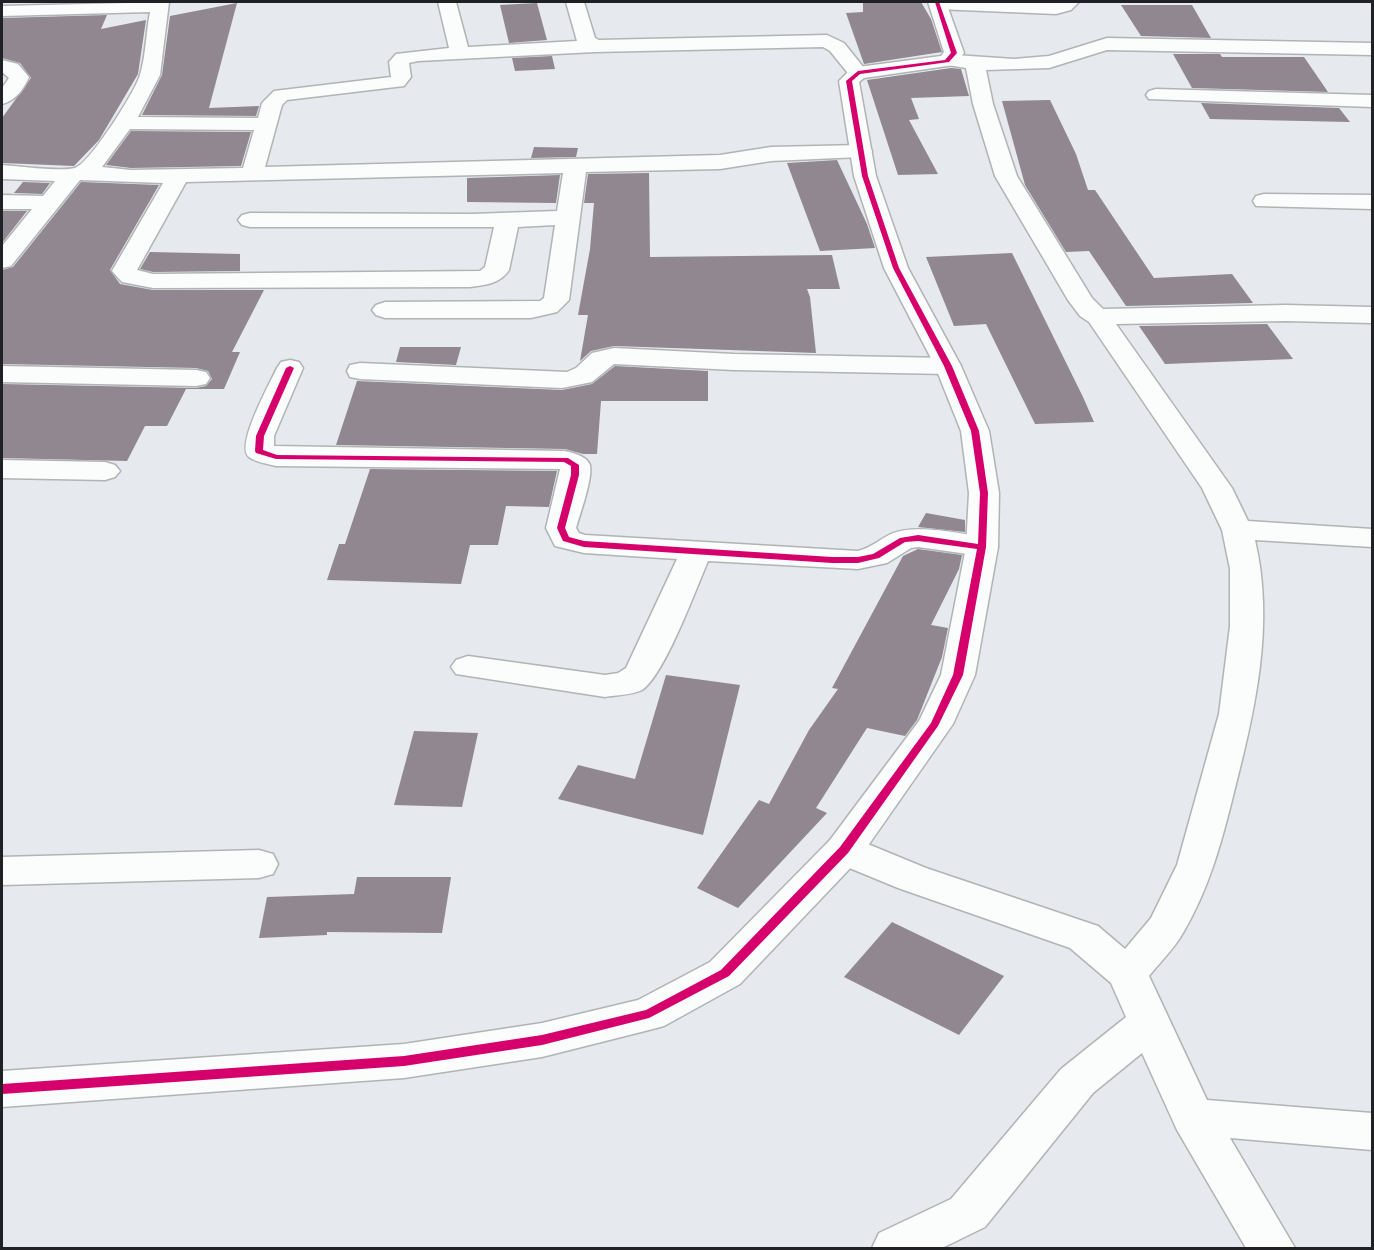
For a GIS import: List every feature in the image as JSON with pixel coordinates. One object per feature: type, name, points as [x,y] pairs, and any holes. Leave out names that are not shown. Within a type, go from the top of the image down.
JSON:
[{"type":"street","points":[[447,2],[460,52]]},
{"type":"street","points":[[574,2],[586,41],[595,46]]},
{"type":"street","points":[[947,60],[954,53],[937,3],[1056,9],[1070,2]]},
{"type":"street","points":[[2,11],[159,4],[150,75],[124,123],[92,166],[78,173],[2,261]]},
{"type":"street","points":[[253,172],[272,102],[281,95],[397,82],[401,77],[399,62],[403,58],[460,52],[595,46],[827,41],[837,46],[858,73]]},
{"type":"street","points":[[2,1089],[404,1061],[542,1040],[648,1014],[725,973],[843,850],[935,724],[958,675],[982,547],[984,493],[975,431],[948,366],[896,268],[866,177],[849,81],[858,73],[947,60],[975,63],[1050,62],[1066,58],[1086,47],[1107,44],[1372,50]]},
{"type":"street","points":[[975,63],[983,104],[1006,177],[1074,290],[1089,311],[1098,317],[1211,479],[1237,530],[1246,569],[1247,626],[1237,714],[1196,865],[1167,926],[1127,974]]},
{"type":"street","points":[[2,66],[12,68],[19,77],[16,85],[2,98]]},
{"type":"street","points":[[1156,95],[1372,101]]},
{"type":"street","points":[[124,123],[266,124]]},
{"type":"street","points":[[2,172],[78,173],[112,177],[580,166],[720,162],[771,154],[861,151]]},
{"type":"street","points":[[385,310],[531,310],[548,307],[556,300],[574,171],[580,166]]},
{"type":"street","points":[[179,175],[124,271],[131,277],[153,281],[469,280],[487,277],[497,270],[507,221]]},
{"type":"street","points":[[1264,201],[1372,202]]},
{"type":"street","points":[[2,202],[50,203]]},
{"type":"street","points":[[250,220],[507,221],[567,218]]},
{"type":"street","points":[[1098,317],[1286,313],[1372,315]]},
{"type":"street","points":[[360,370],[547,381],[569,379],[587,373],[601,358],[614,356],[734,362],[948,366]]},
{"type":"street","points":[[290,368],[260,436],[259,451],[276,457],[565,460],[575,465],[575,475],[561,528],[566,539],[584,544],[858,560],[876,556],[903,540],[918,538],[982,547]]},
{"type":"street","points":[[2,374],[196,378]]},
{"type":"street","points":[[2,470],[105,471]]},
{"type":"street","points":[[1237,530],[1372,538]]},
{"type":"street","points":[[468,667],[605,686],[628,683],[640,674],[645,665],[697,551]]},
{"type":"street","points":[[843,850],[912,878],[1084,937],[1127,974],[1151,1021],[1193,1118],[1271,1248]]},
{"type":"street","points":[[2,871],[259,864]]},
{"type":"street","points":[[896,1248],[968,1213],[1077,1081],[1151,1021]]},
{"type":"street","points":[[1193,1118],[1372,1132]]},
{"type":"building","points":[[863,2],[921,2],[931,19],[942,52],[864,64],[846,13],[863,12]]},
{"type":"building","points":[[237,3],[209,108],[259,106],[256,116],[142,115],[162,75],[170,16]]},
{"type":"building","points":[[537,3],[547,40],[509,43],[500,5]]},
{"type":"building","points":[[1121,5],[1192,5],[1211,38],[1141,36]]},
{"type":"building","points":[[107,15],[101,29],[146,20],[138,74],[99,140],[74,166],[2,163],[2,118],[31,78],[20,63],[2,58],[2,18]]},
{"type":"building","points":[[1173,54],[1220,54],[1222,57],[1304,57],[1328,92],[1192,88]]},
{"type":"building","points":[[552,56],[555,69],[515,71],[512,58]]},
{"type":"building","points":[[951,68],[961,69],[969,96],[911,98],[919,119],[909,120],[938,174],[898,175],[867,80]]},
{"type":"building","points":[[1050,100],[1076,154],[1088,190],[1095,190],[1154,278],[1232,274],[1253,303],[1126,306],[1089,251],[1066,252],[1025,185],[1002,101]]},
{"type":"building","points":[[1201,103],[1339,108],[1350,122],[1210,119]]},
{"type":"building","points":[[131,131],[251,132],[241,166],[131,168],[106,165]]},
{"type":"building","points":[[534,147],[578,148],[576,157],[531,158]]},
{"type":"building","points":[[837,160],[867,224],[875,248],[820,251],[787,163]]},
{"type":"building","points":[[649,173],[650,257],[832,255],[840,289],[807,289],[810,297],[816,353],[614,346],[591,351],[580,361],[588,315],[578,315],[590,249],[594,203],[584,203],[588,174]]},
{"type":"building","points":[[560,175],[556,203],[467,202],[467,178]]},
{"type":"building","points":[[23,182],[50,183],[42,194],[14,193]]},
{"type":"building","points":[[81,182],[159,185],[110,270],[120,284],[153,290],[264,290],[232,352],[240,352],[224,389],[186,389],[167,426],[145,426],[127,461],[2,458],[2,384],[196,388],[206,386],[212,379],[208,371],[196,368],[2,364],[2,270],[13,267]]},
{"type":"building","points":[[2,211],[27,211],[2,243]]},
{"type":"building","points":[[150,252],[240,254],[240,271],[153,272],[140,269]]},
{"type":"building","points":[[1012,253],[1094,422],[1035,424],[986,324],[954,326],[926,257]]},
{"type":"building","points":[[1267,324],[1293,359],[1165,364],[1139,326]]},
{"type":"building","points":[[400,347],[461,347],[456,365],[396,362]]},
{"type":"building","points":[[615,366],[708,371],[708,401],[601,401],[597,454],[583,454],[565,449],[336,445],[357,381],[562,390],[592,384]]},
{"type":"building","points":[[370,469],[557,471],[549,507],[506,506],[498,545],[470,545],[461,584],[327,580],[339,544],[345,544]]},
{"type":"building","points":[[926,513],[965,520],[965,532],[918,527]]},
{"type":"building","points":[[918,549],[962,555],[959,569],[931,625],[948,628],[942,657],[917,720],[905,736],[867,728],[816,808],[827,813],[738,908],[697,888],[759,800],[769,804],[809,730],[838,689],[832,688],[903,556]]},
{"type":"building","points":[[666,675],[740,685],[703,835],[558,799],[578,765],[635,779]]},
{"type":"building","points":[[414,731],[478,733],[462,807],[394,805]]},
{"type":"building","points":[[357,877],[451,877],[442,933],[327,932],[327,935],[259,938],[267,897],[354,894]]},
{"type":"building","points":[[892,922],[1004,976],[959,1035],[844,977]]},
{"type":"cycle path","points":[[2,1089],[404,1061],[542,1040],[649,1014],[725,973],[844,850],[935,724],[958,675],[982,547],[984,493],[975,431],[948,366],[896,268],[865,176],[849,81],[858,73],[947,61],[954,53],[937,2]]},
{"type":"cycle path","points":[[290,368],[260,436],[259,451],[276,457],[565,460],[575,465],[575,475],[561,528],[566,539],[584,544],[832,560],[858,560],[876,556],[903,540],[918,538],[982,547]]}]
